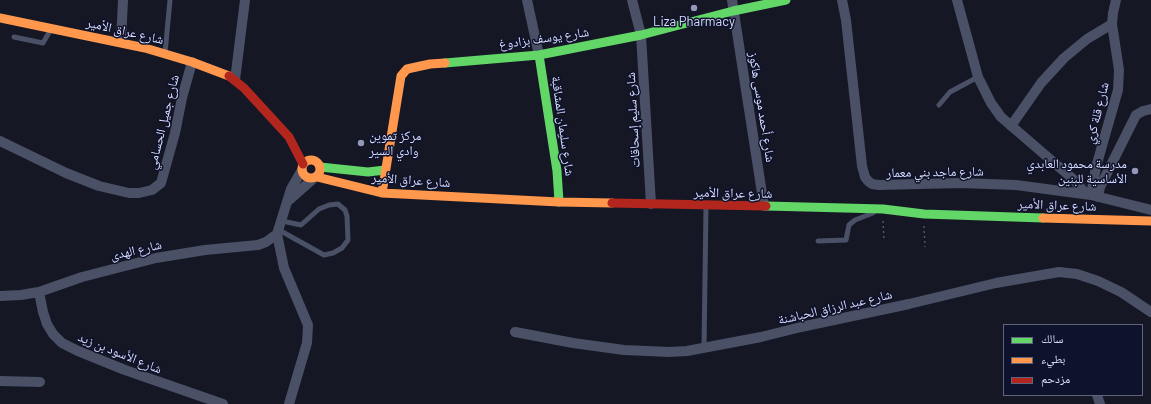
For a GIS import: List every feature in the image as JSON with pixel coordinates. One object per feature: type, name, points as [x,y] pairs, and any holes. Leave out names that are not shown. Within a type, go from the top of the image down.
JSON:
[{"type":"main road","name":"شارع يوسف بزادوغ","points":[[385,170],[401,76],[407,69],[430,64],[539,55],[641,35],[733,11],[786,0]]},
{"type":"main road","name":"شارع عراق الأمير","points":[[0,18],[121,42],[215,70],[235,80],[290,137],[293,138],[306,165]]},
{"type":"main road","name":"شارع سليمان المشاقبة","points":[[539,55],[557,171],[559,202]]},
{"type":"main road","points":[[317,162],[320,166],[320,172],[315,178],[305,176],[306,165],[317,162]]},
{"type":"main road","name":"شارع عراق الأمير","points":[[320,166],[368,172],[385,170]]},
{"type":"main road","points":[[382,193],[385,170]]},
{"type":"main road","name":"شارع عراق الأمير","points":[[315,178],[382,193],[559,202],[883,209],[924,214],[1151,221]]},
{"type":"street","points":[[121,42],[123,0]]},
{"type":"street","points":[[235,80],[245,0]]},
{"type":"street","points":[[527,0],[539,55]]},
{"type":"street","name":"شارع سليم إسحاقات","points":[[632,0],[641,35],[651,204]]},
{"type":"street","name":"شارع أحمد موسى هاكوز","points":[[732,0],[764,206]]},
{"type":"street","name":"شارع ماجد بني معمار","points":[[842,0],[846,20],[862,166],[865,178],[868,181],[872,184],[879,185],[983,183],[1092,195]]},
{"type":"street","points":[[957,0],[978,77],[991,103],[1001,117],[1092,195],[1151,210]]},
{"type":"street","name":"شارع قلة كري","points":[[1092,195],[1096,167],[1118,90],[1119,70],[1112,24],[1116,0]]},
{"type":"street","points":[[1011,126],[1041,83],[1064,58],[1087,39],[1112,24]]},
{"type":"street","name":"شارع جميل الحسامي","points":[[0,141],[66,173],[99,186],[134,193],[152,190],[161,183],[192,62]]},
{"type":"street","points":[[1092,195],[1100,187],[1136,115],[1151,109]]},
{"type":"street","points":[[289,404],[307,343],[308,325],[284,268],[279,228],[293,183],[306,165]]},
{"type":"street","points":[[288,201],[315,178]]},
{"type":"street","name":"شارع الهدى","points":[[0,296],[39,292],[82,277],[128,264],[184,253],[258,245],[266,242],[279,228]]},
{"type":"street","name":"شارع عبد الرزاق الحباشنة","points":[[515,332],[573,343],[624,350],[669,352],[704,348],[761,337],[996,282],[1059,272],[1077,274],[1098,281],[1121,292],[1150,310]]},
{"type":"street","name":"شارع الأسود بن زيد","points":[[39,292],[47,324],[53,334],[62,343],[125,370],[223,404]]},
{"type":"street","points":[[0,381],[40,382]]},
{"type":"lane","points":[[165,54],[170,0]]},
{"type":"lane","points":[[14,37],[43,43],[52,28]]},
{"type":"lane","points":[[939,105],[950,92],[978,77]]},
{"type":"lane","points":[[338,204],[346,210],[348,240],[342,248],[333,253],[324,255],[279,228],[301,224],[319,208],[338,204]]},
{"type":"lane","points":[[704,348],[706,206]]},
{"type":"lane","points":[[818,241],[846,240],[849,225],[855,220],[883,209]]},
{"type":"path","points":[[883,209],[884,240]]},
{"type":"path","points":[[924,214],[925,247]]},
{"type":"traffic: fast","points":[[445,63],[539,55],[641,35],[733,11],[786,0]]},
{"type":"traffic: fast","points":[[539,55],[557,171],[559,202]]},
{"type":"traffic: fast","points":[[320,167],[368,172],[385,170]]},
{"type":"traffic: fast","points":[[766,206],[883,209],[924,214],[1043,218]]},
{"type":"traffic: slow","points":[[0,18],[145,48],[192,62],[229,76]]},
{"type":"traffic: slow","points":[[382,193],[401,76],[407,69],[430,64],[445,63]]},
{"type":"traffic: slow","points":[[307,160],[315,160],[320,165],[320,169],[318,176],[315,178],[307,178],[302,173],[302,165],[307,160]]},
{"type":"traffic: slow","points":[[317,177],[382,193],[559,202],[612,203]]},
{"type":"traffic: slow","points":[[1043,218],[1151,221]]},
{"type":"traffic: jam","points":[[229,76],[244,88],[289,137],[303,164]]},
{"type":"traffic: jam","points":[[612,203],[766,206]]},
{"type":"place","name":"Liza Pharmacy","points":[[694,8]]},
{"type":"place","name":"مركز تموين وادي السير","points":[[361,143]]},
{"type":"place","name":"مدرسة محمود العابدي الأساسية للبنين","points":[[1135,171]]}]
